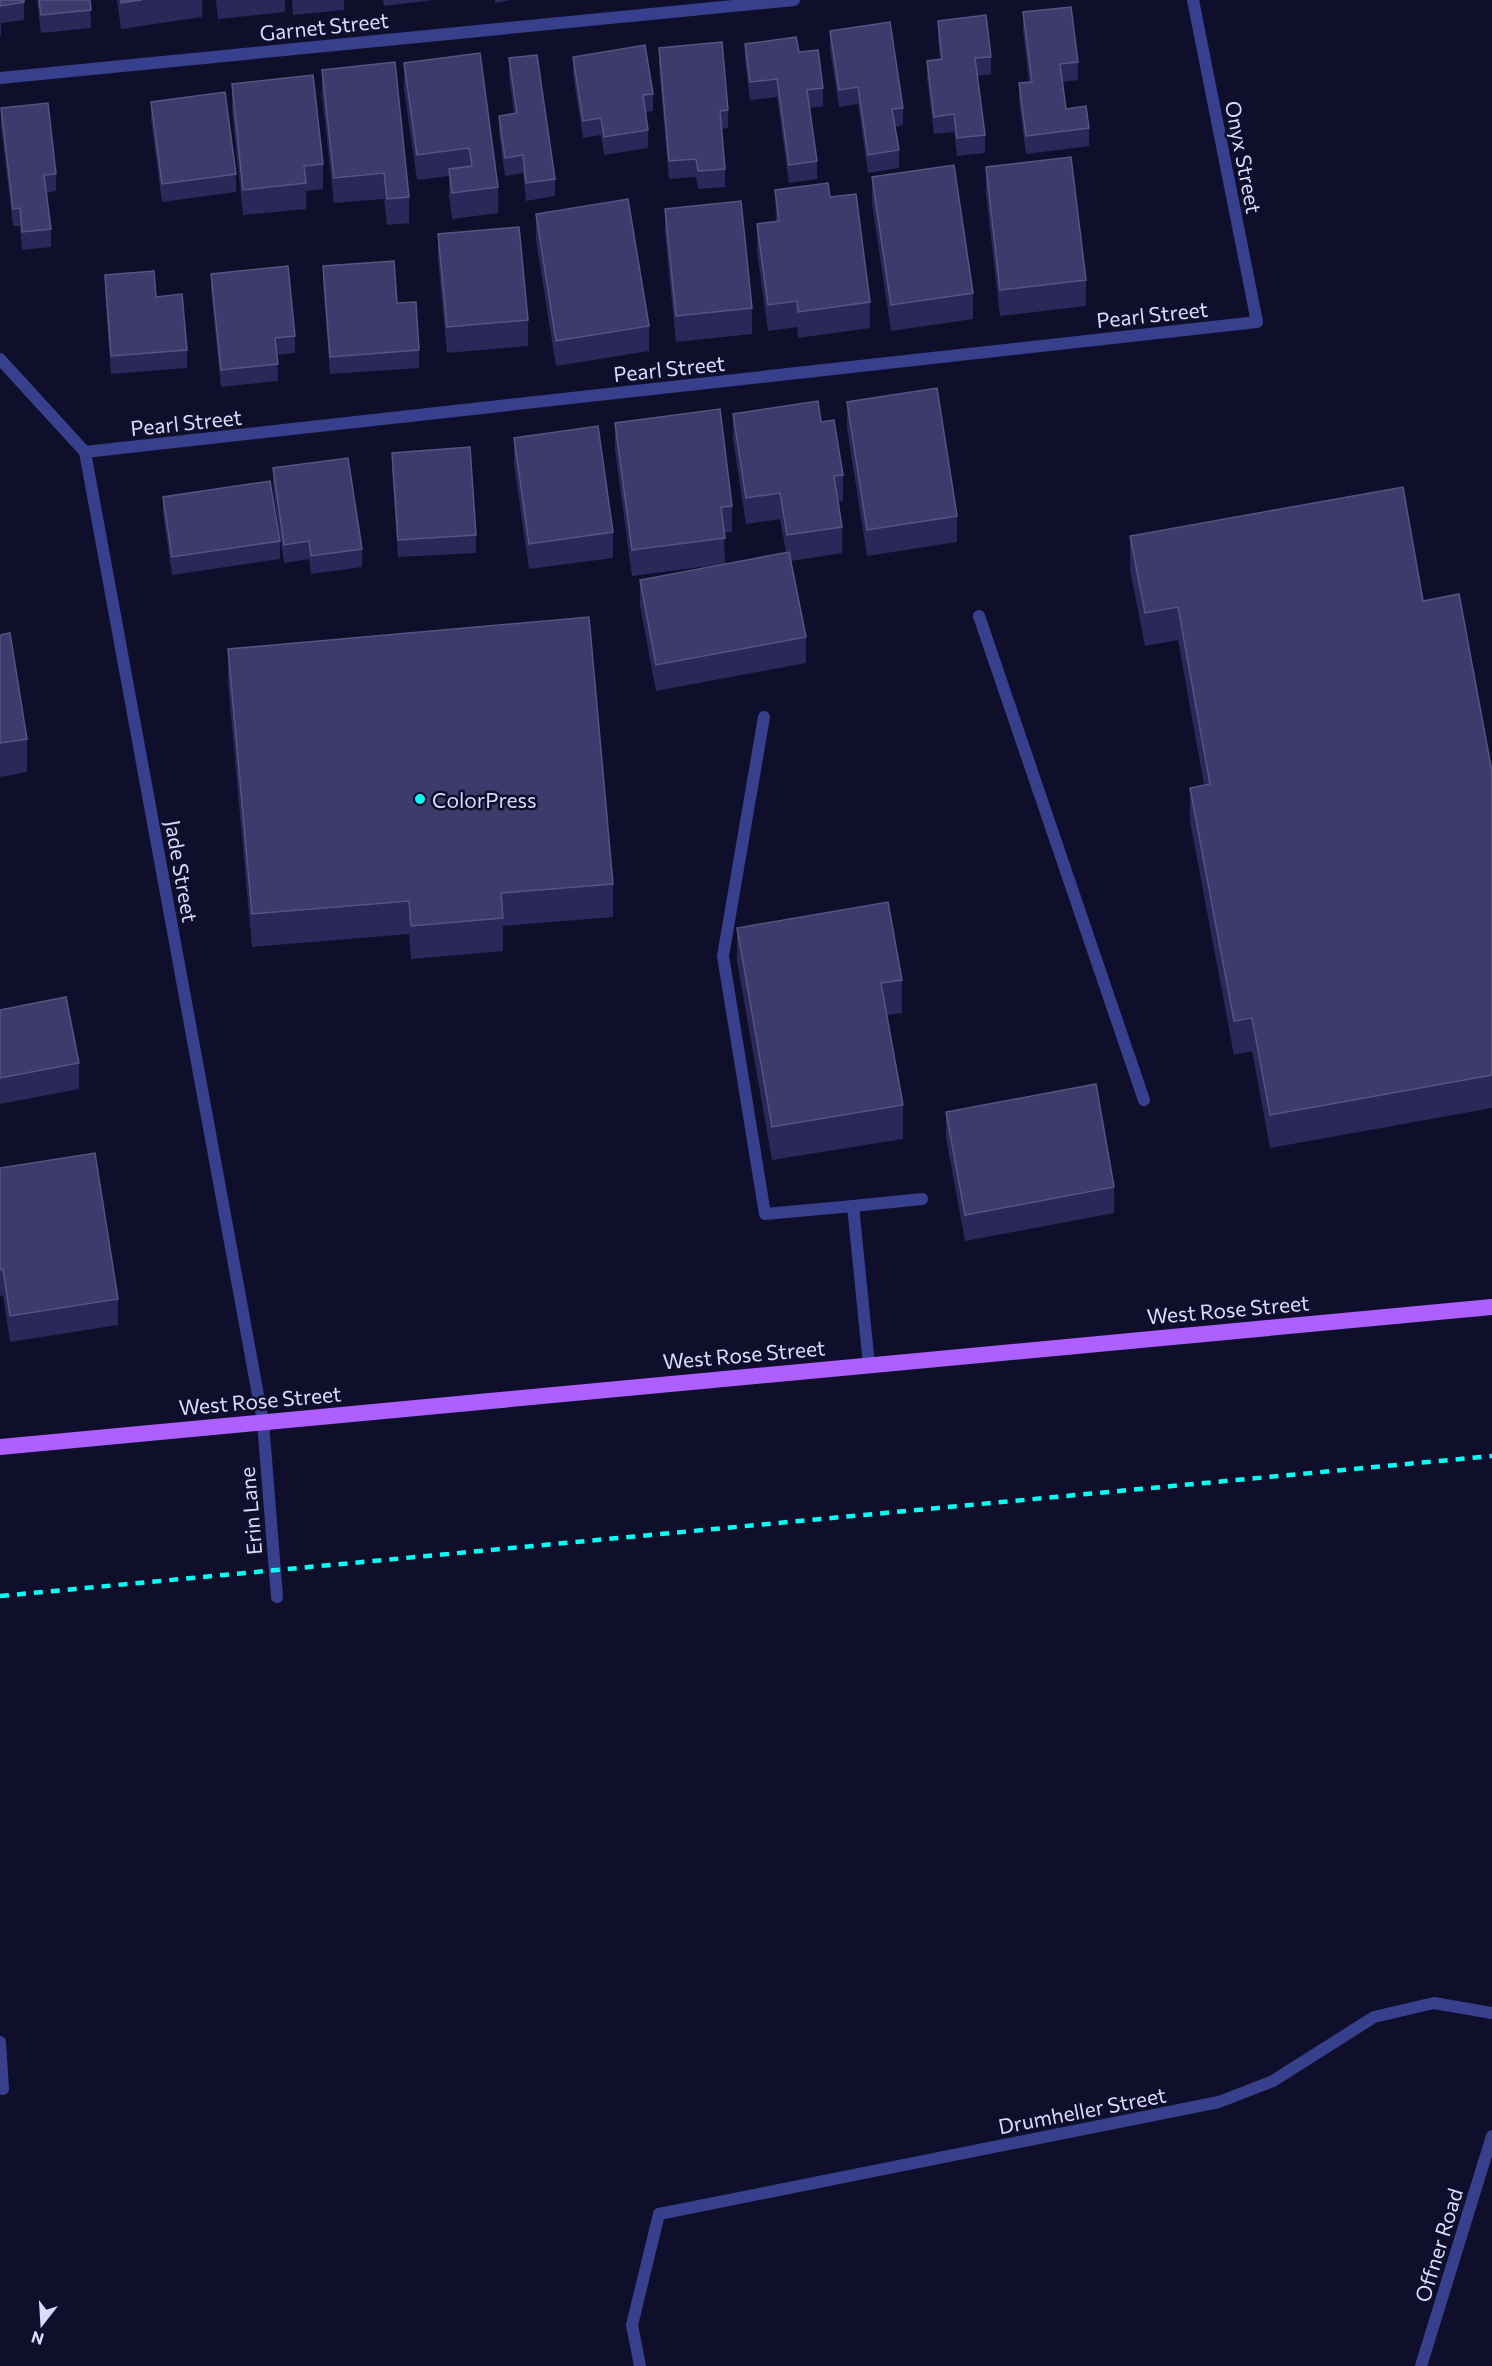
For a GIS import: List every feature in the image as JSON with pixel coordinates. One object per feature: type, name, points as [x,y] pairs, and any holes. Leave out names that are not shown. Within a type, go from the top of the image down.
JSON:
[{"type":"main road","name":"West Rose Street","points":[[0,1447],[1492,1307]]},
{"type":"street","name":"Garnet Street","points":[[0,78],[794,0]]},
{"type":"street","name":"Onyx Street","points":[[1192,0],[1257,322]]},
{"type":"street","name":"Pearl Street","points":[[85,452],[1257,322]]},
{"type":"street","points":[[0,359],[85,452]]},
{"type":"street","name":"Jade Street","points":[[85,452],[263,1422]]},
{"type":"street","points":[[980,616],[1144,1100]]},
{"type":"street","points":[[764,717],[723,956],[765,1214],[922,1198]]},
{"type":"street","points":[[852,1206],[869,1365]]},
{"type":"street","name":"Erin Lane","points":[[263,1422],[277,1597]]},
{"type":"street","name":"Drumheller Street","points":[[640,2366],[632,2325],[659,2214],[1219,2102],[1273,2081],[1374,2017],[1434,2003],[1492,2013]]},
{"type":"street","points":[[0,2042],[3,2089]]},
{"type":"street","name":"Offner Road","points":[[1421,2366],[1492,2136]]},
{"type":"building","points":[[0,0],[24,0],[24,2],[0,6]]},
{"type":"building","points":[[39,0],[90,0],[91,10],[41,15]]},
{"type":"building","points":[[121,0],[142,0],[121,3]]},
{"type":"building","points":[[1071,7],[1078,62],[1060,64],[1066,109],[1086,106],[1089,128],[1026,136],[1019,83],[1032,82],[1023,12]]},
{"type":"building","points":[[986,15],[991,57],[975,58],[985,135],[957,138],[954,114],[934,117],[927,61],[942,59],[938,21]]},
{"type":"building","points":[[890,22],[903,108],[892,109],[899,150],[868,155],[858,87],[839,90],[830,31]]},
{"type":"building","points":[[796,37],[799,52],[818,50],[823,88],[807,90],[817,161],[789,165],[777,79],[750,82],[745,44]]},
{"type":"building","points":[[722,42],[728,110],[720,111],[725,169],[698,171],[696,159],[669,161],[659,48]]},
{"type":"building","points":[[645,45],[653,94],[643,95],[648,130],[604,137],[601,118],[583,121],[573,57]]},
{"type":"building","points":[[480,53],[498,187],[452,193],[449,169],[472,166],[469,148],[417,155],[404,63]]},
{"type":"building","points":[[537,55],[555,179],[526,183],[523,155],[505,158],[499,116],[517,113],[509,58]]},
{"type":"building","points":[[395,62],[409,197],[387,199],[384,173],[334,178],[322,70]]},
{"type":"building","points":[[313,75],[323,164],[304,166],[306,183],[243,190],[232,84]]},
{"type":"building","points":[[225,92],[236,174],[162,184],[151,102]]},
{"type":"building","points":[[48,103],[56,174],[44,175],[51,229],[22,232],[20,208],[13,209],[1,108]]},
{"type":"building","points":[[1071,157],[1086,280],[1000,290],[986,167]]},
{"type":"building","points":[[954,165],[973,293],[891,305],[872,177]]},
{"type":"building","points":[[828,183],[830,197],[856,194],[870,302],[798,312],[797,301],[768,305],[757,224],[779,221],[775,190]]},
{"type":"building","points":[[628,199],[649,326],[556,341],[536,214]]},
{"type":"building","points":[[741,201],[752,308],[676,316],[665,209]]},
{"type":"building","points":[[519,227],[528,320],[447,327],[438,234]]},
{"type":"building","points":[[394,261],[397,303],[416,302],[419,350],[330,357],[323,266]]},
{"type":"building","points":[[288,266],[295,336],[275,338],[278,364],[221,370],[211,274]]},
{"type":"building","points":[[154,271],[156,297],[182,294],[187,350],[111,356],[105,275]]},
{"type":"building","points":[[937,388],[957,516],[867,530],[847,402]]},
{"type":"building","points":[[818,401],[821,422],[834,420],[843,475],[834,476],[842,527],[787,535],[780,493],[746,498],[733,414]]},
{"type":"building","points":[[720,409],[732,506],[721,507],[725,538],[632,550],[615,423]]},
{"type":"building","points":[[598,426],[613,532],[529,544],[514,438]]},
{"type":"building","points":[[470,447],[476,535],[398,540],[392,453]]},
{"type":"building","points":[[348,458],[362,549],[311,556],[309,541],[284,545],[273,468]]},
{"type":"building","points":[[270,481],[280,541],[172,557],[163,497]]},
{"type":"building","points":[[1403,487],[1423,601],[1459,594],[1492,772],[1492,1075],[1270,1115],[1252,1018],[1234,1021],[1190,788],[1210,784],[1178,607],[1145,613],[1130,536]]},
{"type":"building","points":[[789,552],[806,637],[656,665],[640,580]]},
{"type":"building","name":"ColorPress","points":[[589,617],[613,884],[501,893],[503,918],[411,926],[409,901],[252,914],[228,649]]},
{"type":"building","points":[[10,633],[27,739],[0,743],[0,635]]},
{"type":"building","points":[[888,902],[902,980],[881,983],[903,1105],[772,1127],[737,928]]},
{"type":"building","points":[[66,997],[79,1063],[0,1078],[0,1010]]},
{"type":"building","points":[[1096,1084],[1114,1187],[965,1215],[946,1112]]},
{"type":"building","points":[[95,1153],[118,1299],[10,1316],[3,1269],[0,1270],[0,1168]]},
{"type":"railway","points":[[0,1596],[1492,1456]]},
{"type":"place","name":"ColorPress","points":[[420,799]]}]
